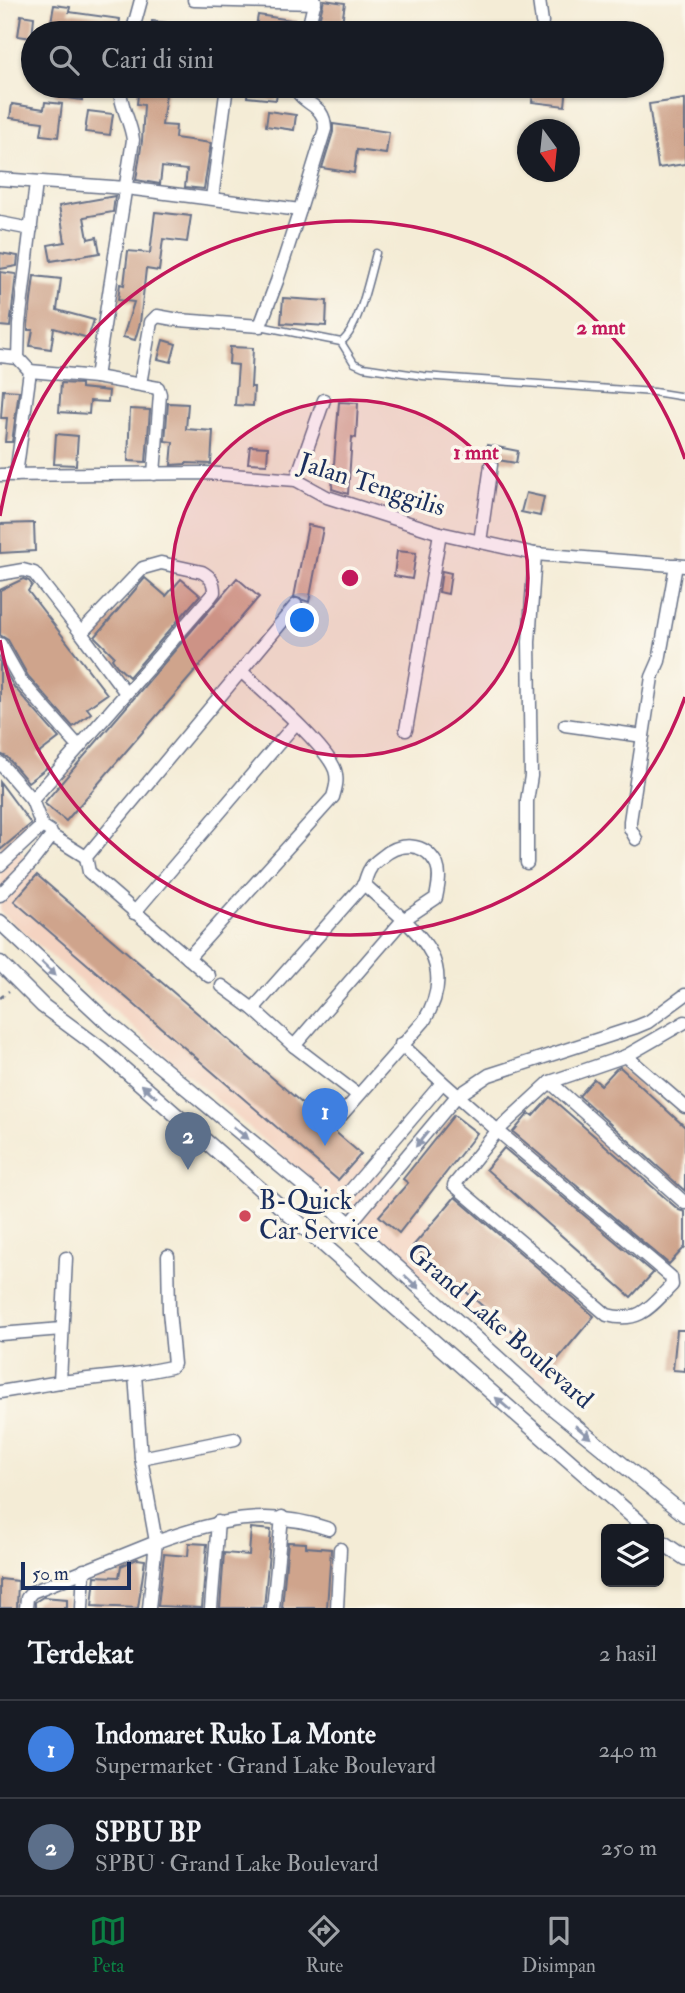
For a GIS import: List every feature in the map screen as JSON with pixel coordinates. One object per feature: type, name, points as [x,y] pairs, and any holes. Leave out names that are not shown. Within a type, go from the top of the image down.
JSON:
[{"type":"street","points":[[135,21],[141,0]]},
{"type":"street","points":[[194,0],[315,1],[310,21]]},
{"type":"street","points":[[539,0],[542,21]]},
{"type":"street","points":[[96,377],[133,140],[121,98]]},
{"type":"street","points":[[212,198],[225,98]]},
{"type":"street","points":[[139,384],[151,323],[157,316],[260,326],[278,281],[325,129],[325,117],[318,108],[303,98]]},
{"type":"street","points":[[0,179],[126,188],[300,210]]},
{"type":"street","points":[[18,358],[19,324],[36,183]]},
{"type":"street","points":[[0,223],[30,229]]},
{"type":"street","points":[[0,356],[18,358],[30,370],[155,386],[159,390],[155,474]]},
{"type":"street","points":[[16,475],[30,370]]},
{"type":"street","points":[[296,480],[324,400]]},
{"type":"street","points":[[480,542],[491,465]]},
{"type":"street","name":"Jalan Tenggilis","points":[[0,475],[206,473],[296,480],[327,497],[440,533],[480,542],[535,554],[680,566]]},
{"type":"street","points":[[406,730],[440,533]]},
{"type":"street","points":[[527,863],[527,801],[531,776],[529,642],[535,554]]},
{"type":"street","points":[[32,800],[214,592],[214,584],[202,572],[161,563],[143,568],[81,632]]},
{"type":"street","points":[[636,839],[630,828],[652,677],[659,661],[680,566]]},
{"type":"street","points":[[0,574],[23,570],[34,573],[126,693]]},
{"type":"street","points":[[86,856],[296,606]]},
{"type":"street","points":[[0,644],[21,681],[79,747]]},
{"type":"street","points":[[188,958],[333,797],[336,785],[334,767],[296,723],[241,671]]},
{"type":"street","points":[[134,913],[296,723]]},
{"type":"street","points":[[565,725],[643,736]]},
{"type":"street","points":[[0,763],[32,800],[42,826],[50,831],[52,836],[86,856],[89,872],[209,975]]},
{"type":"street","points":[[0,865],[42,826]]},
{"type":"street","points":[[0,895],[32,862],[52,836]]},
{"type":"street","points":[[253,1009],[364,884],[370,867],[392,849],[407,845],[414,846],[430,856],[438,866],[436,898],[402,920],[294,1046]]},
{"type":"street","points":[[337,1120],[424,1021],[435,1004],[438,991],[438,977],[428,944],[364,884]]},
{"type":"street","name":"Grand Lake Boulevard","points":[[0,922],[107,1022],[334,1210],[554,1409],[685,1515]]},
{"type":"street","points":[[0,963],[43,1006],[101,1049],[641,1524]]},
{"type":"street","points":[[222,986],[358,1095]]},
{"type":"street","points":[[349,1225],[456,1097],[489,1075],[648,1022],[685,995]]},
{"type":"street","points":[[401,1044],[456,1097],[498,1130],[671,1277],[672,1285],[645,1312],[619,1318],[607,1315],[450,1190],[498,1130],[551,1082],[626,1056],[685,1021]]},
{"type":"street","points":[[626,1056],[685,1107]]},
{"type":"street","points":[[551,1082],[685,1203]]},
{"type":"street","points":[[334,1210],[442,1083]]},
{"type":"street","points":[[388,1144],[405,1160]]},
{"type":"street","points":[[0,1392],[171,1367],[174,1364],[168,1256]]},
{"type":"street","points":[[60,1382],[66,1258]]},
{"type":"street","points":[[0,1334],[62,1329]]},
{"type":"street","points":[[135,1374],[141,1458],[156,1542],[149,1608]]},
{"type":"street","points":[[141,1458],[235,1439]]},
{"type":"street","points":[[273,1608],[282,1517]]},
{"type":"street","points":[[26,1608],[27,1598],[32,1592],[156,1542],[218,1522],[282,1517],[329,1530]]},
{"type":"street","points":[[211,1608],[218,1522]]},
{"type":"street","points":[[664,1543],[685,1558]]},
{"type":"street","points":[[337,1608],[340,1549]]},
{"type":"street","points":[[82,1608],[84,1570]]},
{"type":"lane","points":[[260,326],[341,342],[348,337],[376,253]]},
{"type":"lane","points":[[341,342],[354,363],[363,367],[423,376],[654,392],[685,397]]},
{"type":"shaded area","points":[[0,824],[39,874],[571,1343],[543,1382],[0,912]]},
{"type":"building","points":[[324,0],[345,3],[342,21],[319,20]]},
{"type":"building","points":[[54,5],[70,7],[69,12],[120,19],[120,21],[51,21]]},
{"type":"building","points":[[21,15],[34,17],[34,21],[21,21],[21,36],[18,36]]},
{"type":"building","points":[[258,15],[298,21],[257,21]]},
{"type":"building","points":[[138,98],[165,98],[162,125],[176,126],[175,138],[211,143],[204,189],[185,187],[187,170],[162,167],[160,184],[136,180],[144,105],[137,104]]},
{"type":"building","points":[[532,98],[566,98],[565,106],[532,102]]},
{"type":"building","points":[[685,99],[685,164],[658,168],[649,104]]},
{"type":"building","points":[[45,102],[62,104],[58,137],[41,135],[43,122],[10,118],[12,104],[44,109]]},
{"type":"building","points":[[88,111],[113,114],[110,135],[85,132]]},
{"type":"building","points":[[268,111],[296,115],[294,130],[266,126]]},
{"type":"building","points":[[333,124],[389,132],[386,154],[357,150],[354,173],[322,168]]},
{"type":"building","points":[[115,196],[113,212],[84,217],[88,239],[97,237],[100,253],[51,261],[48,245],[65,242],[59,206]]},
{"type":"building","points":[[155,212],[191,216],[187,242],[163,239],[159,271],[146,269],[140,323],[135,340],[123,337],[134,302],[118,300],[120,284],[124,285],[128,251],[150,253]]},
{"type":"building","points":[[0,253],[18,256],[17,266],[0,269]]},
{"type":"building","points":[[0,272],[16,274],[10,327],[0,326]]},
{"type":"building","points":[[34,276],[61,279],[57,310],[94,320],[88,338],[54,328],[51,349],[30,346],[33,330],[28,330],[28,325]]},
{"type":"building","points":[[283,298],[327,301],[326,326],[281,323]]},
{"type":"building","points":[[163,340],[176,344],[171,362],[158,359]]},
{"type":"building","points":[[230,347],[253,348],[253,406],[235,405],[238,365],[229,364]]},
{"type":"building","points":[[61,383],[81,384],[81,388],[109,391],[108,402],[90,401],[89,414],[59,412]]},
{"type":"building","points":[[3,390],[19,391],[12,442],[5,442],[7,418],[1,418]]},
{"type":"building","points":[[339,402],[358,403],[356,438],[352,437],[348,494],[332,489]]},
{"type":"building","points":[[168,403],[188,404],[186,429],[213,431],[211,464],[171,465],[173,442],[165,441]]},
{"type":"building","points":[[130,409],[150,410],[146,462],[128,461]]},
{"type":"building","points":[[56,434],[78,436],[76,465],[54,464]]},
{"type":"building","points":[[487,445],[518,451],[516,463],[484,457]]},
{"type":"building","points":[[250,446],[268,447],[267,464],[248,463]]},
{"type":"building","points":[[526,493],[544,497],[540,516],[521,512]]},
{"type":"building","points":[[34,523],[35,551],[0,553],[0,524]]},
{"type":"building","points":[[308,525],[323,528],[309,602],[294,597]]},
{"type":"building","points":[[397,551],[416,553],[412,579],[394,576]]},
{"type":"building","points":[[442,571],[451,573],[448,594],[439,592]]},
{"type":"building","points":[[145,578],[166,596],[181,579],[200,595],[129,677],[112,659],[114,656],[95,637]]},
{"type":"building","points":[[237,578],[259,597],[66,821],[44,803]]},
{"type":"building","points":[[23,579],[32,585],[28,591],[107,694],[87,708],[91,713],[73,727],[28,676],[8,640],[0,635],[0,590]]},
{"type":"building","points":[[0,662],[14,687],[59,738],[38,754],[48,767],[28,782],[7,757],[0,754]]},
{"type":"building","points":[[0,782],[31,824],[0,850]]},
{"type":"building","points":[[37,875],[361,1154],[338,1180],[14,901]]},
{"type":"building","points":[[620,1067],[685,1127],[685,1191],[579,1096],[594,1079],[601,1085]]},
{"type":"building","points":[[550,1097],[679,1210],[685,1212],[685,1247],[669,1264],[513,1132],[529,1113],[533,1116]]},
{"type":"building","points":[[454,1115],[477,1133],[399,1233],[379,1216],[408,1183],[403,1179]]},
{"type":"building","points":[[504,1148],[653,1273],[631,1297],[486,1169]]},
{"type":"building","points":[[455,1197],[594,1316],[552,1366],[413,1246]]},
{"type":"building","points":[[677,1330],[685,1330],[685,1371],[673,1370]]},
{"type":"building","points":[[251,1528],[271,1530],[264,1608],[220,1608],[224,1553],[249,1555]]},
{"type":"building","points":[[288,1542],[331,1549],[327,1608],[282,1608]]},
{"type":"building","points":[[189,1543],[207,1544],[202,1608],[158,1606],[164,1554],[188,1556]]},
{"type":"building","points":[[137,1559],[145,1560],[138,1608],[92,1606],[95,1576],[119,1577],[121,1566]]},
{"type":"building","points":[[0,1579],[18,1581],[17,1608],[0,1608]]},
{"type":"building","points":[[43,1597],[67,1599],[67,1608],[35,1608],[35,1602]]},
{"type":"place","name":"Indomaret Ruko La Monte","points":[[325,1146]]},
{"type":"place","name":"SPBU BP","points":[[188,1170]]},
{"type":"place","name":"B-Quick Car Service","points":[[245,1216]]}]
